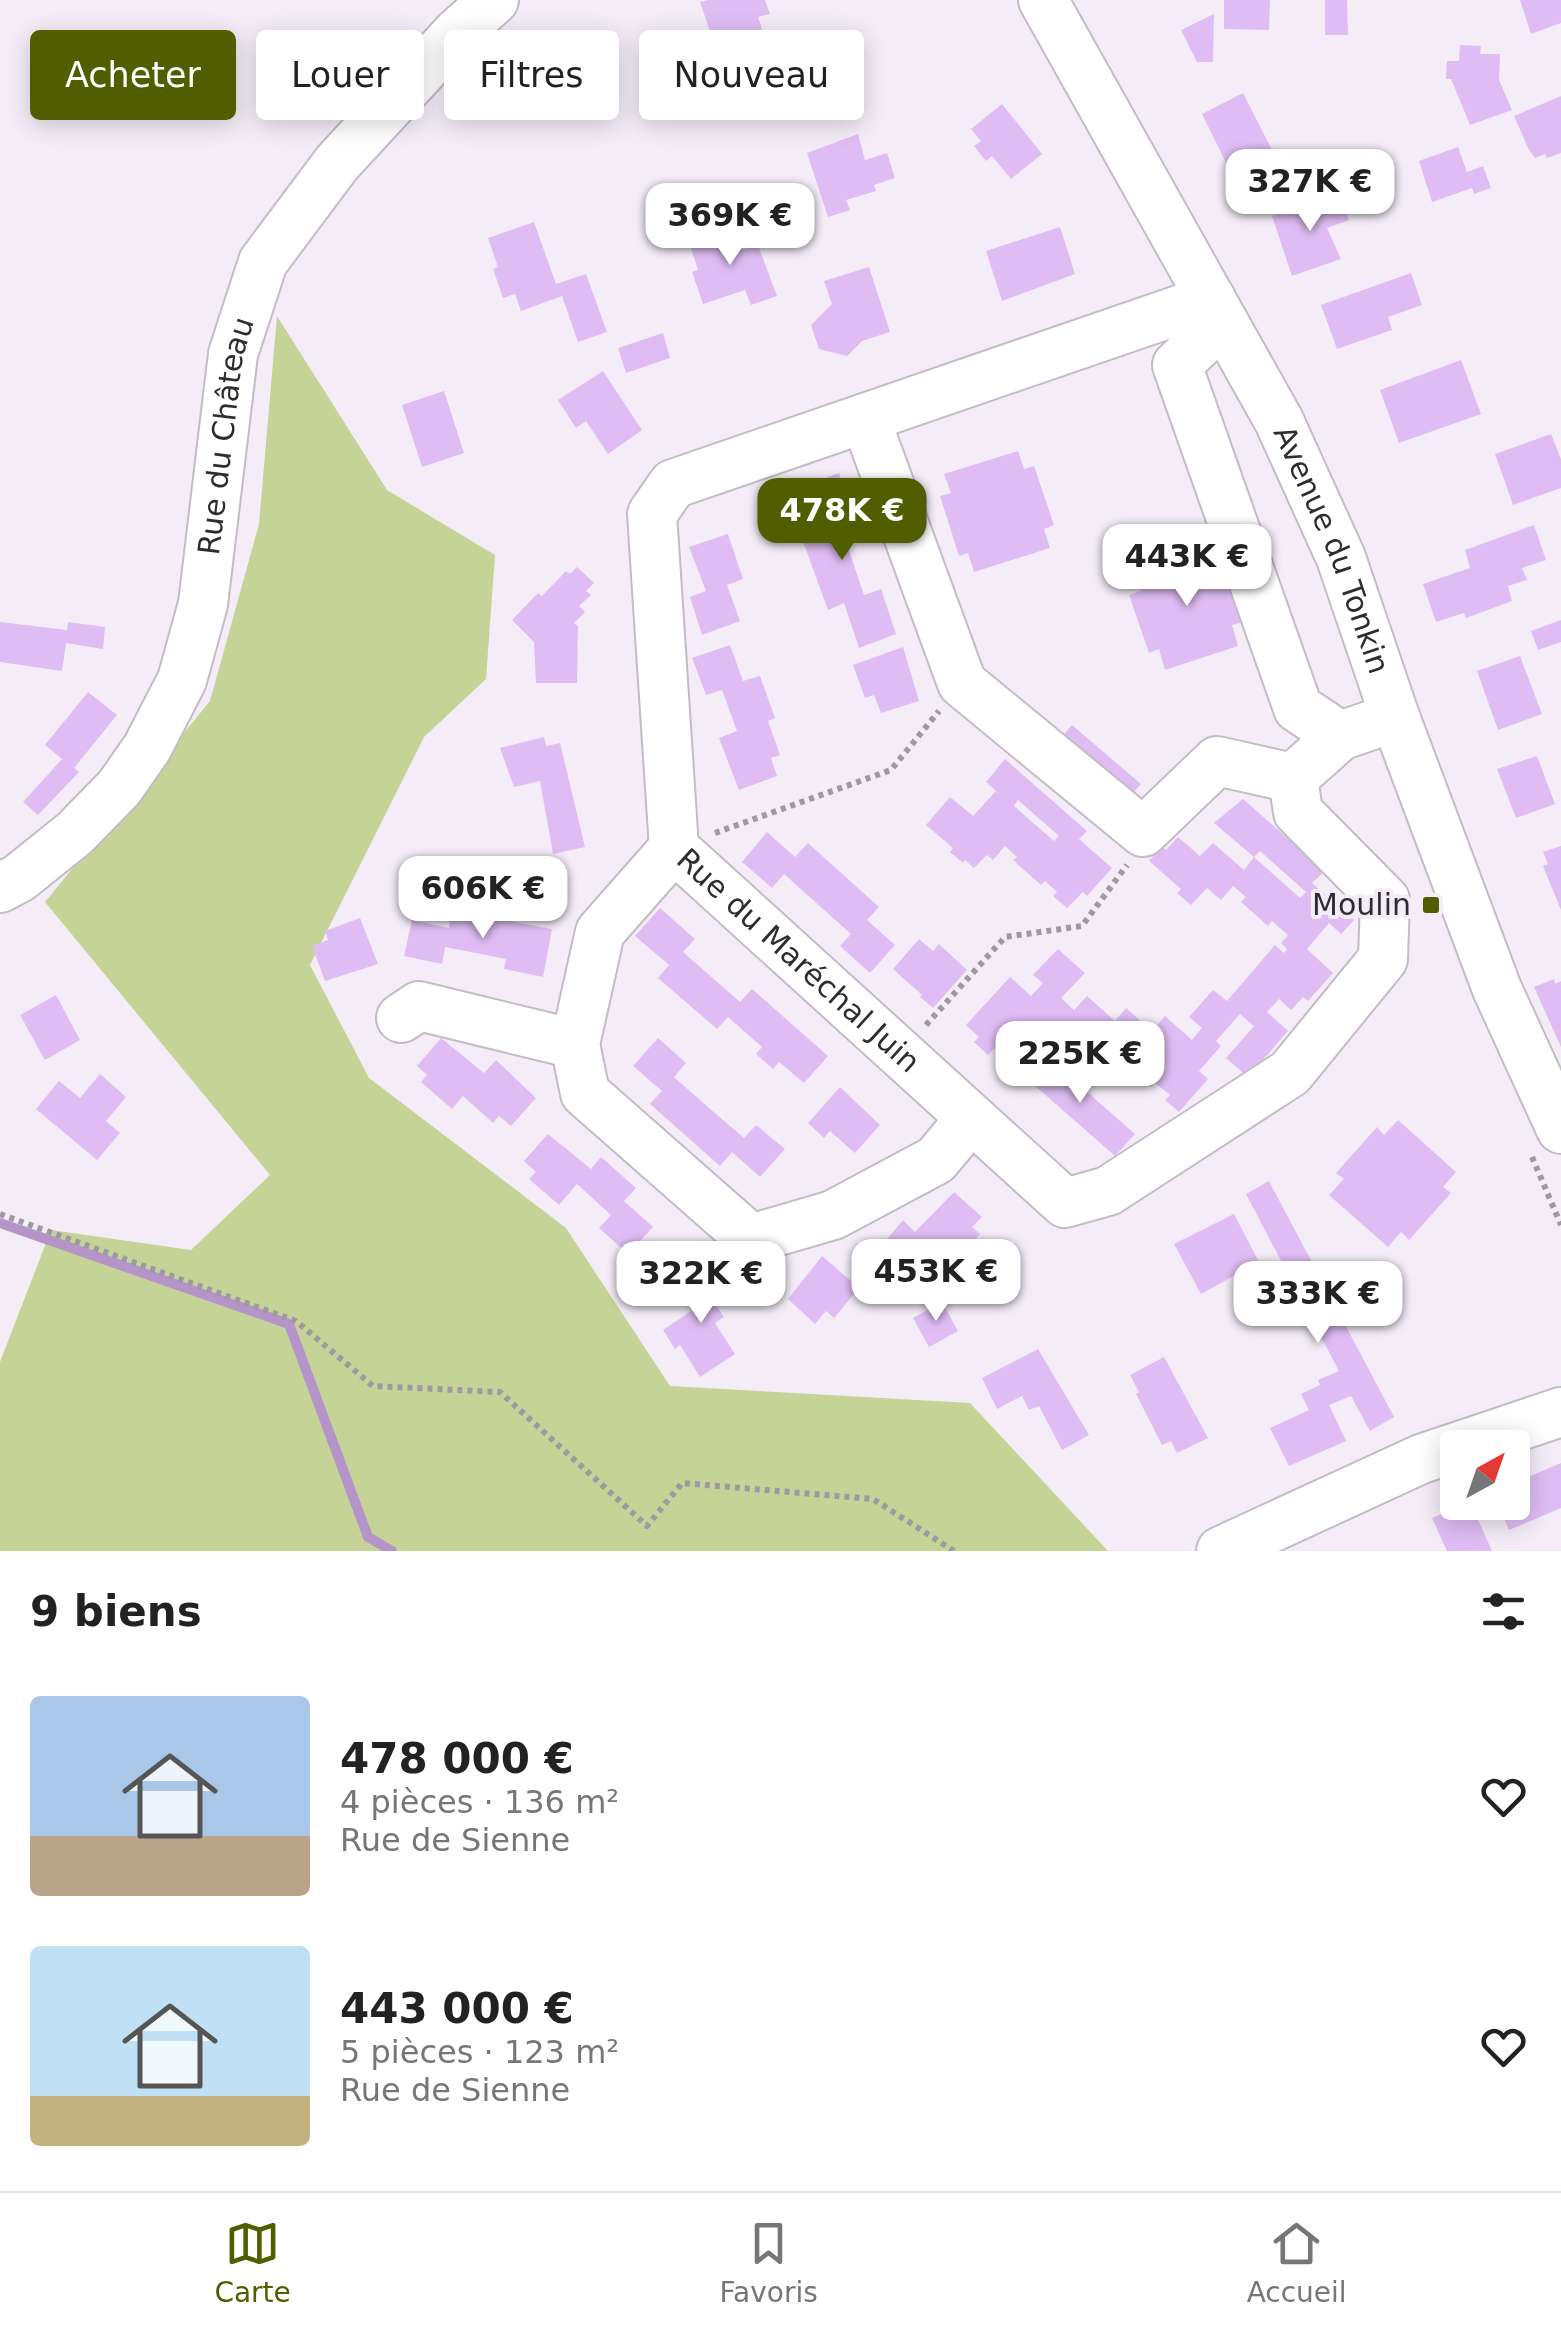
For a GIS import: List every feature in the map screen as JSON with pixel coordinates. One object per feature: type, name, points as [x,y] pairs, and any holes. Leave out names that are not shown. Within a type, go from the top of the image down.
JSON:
[{"type":"street","name":"Rue du Château","points":[[0,888],[19,878],[75,833],[120,788],[147,748],[182,680],[203,604],[233,354],[263,262],[337,163],[458,33],[494,0]]},
{"type":"street","name":"Avenue du Tonkin","points":[[1042,5],[1279,421],[1341,558],[1395,717],[1497,988],[1561,1130]]},
{"type":"street","name":"Rue du Maréchal Juin","points":[[1217,310],[865,418],[674,484],[652,514],[674,848],[1065,1203],[1108,1191],[1290,1073],[1384,959],[1386,900],[1298,812],[1293,778]]},
{"type":"street","points":[[1217,310],[1178,365],[1298,708],[1340,736]]},
{"type":"street","points":[[865,418],[962,684],[1143,832],[1216,761],[1293,778],[1340,736],[1395,717]]},
{"type":"street","points":[[674,848],[600,932],[574,1044],[585,1093],[751,1238],[833,1216],[936,1160],[972,1118]]},
{"type":"street","points":[[401,1018],[420,1006],[574,1044]]},
{"type":"street","points":[[1221,1551],[1421,1458],[1561,1412]]},
{"type":"path","points":[[674,848],[891,770],[962,684]]},
{"type":"path","points":[[900,1053],[1004,937],[1082,926],[1122,876],[1143,832]]},
{"type":"path","points":[[0,1214],[296,1320],[373,1386],[500,1392],[647,1526],[682,1484],[873,1499],[954,1551]]},
{"type":"green space","points":[[277,316],[387,490],[495,555],[486,679],[424,737],[310,965],[369,1078],[566,1228],[670,1386],[970,1403],[1108,1551],[0,1551],[0,1362],[51,1230],[191,1250],[270,1175],[45,902],[210,701],[259,524]]},
{"type":"building","points":[[765,0],[770,14],[758,17],[762,30],[710,30],[700,2]]},
{"type":"building","points":[[1224,0],[1270,0],[1269,30],[1224,29]]},
{"type":"building","points":[[1325,0],[1347,0],[1348,35],[1325,35]]},
{"type":"building","points":[[1520,0],[1561,0],[1561,23],[1531,34]]},
{"type":"building","points":[[1214,14],[1213,62],[1197,62],[1181,30]]},
{"type":"building","points":[[1460,45],[1481,46],[1480,54],[1500,54],[1499,80],[1512,110],[1470,125],[1451,79],[1446,79],[1447,61],[1459,61]]},
{"type":"building","points":[[1243,93],[1274,154],[1232,175],[1202,114]]},
{"type":"building","points":[[1561,96],[1561,153],[1535,158],[1514,116]]},
{"type":"building","points":[[1002,104],[1042,154],[1011,179],[992,156],[986,161],[974,146],[981,141],[971,129]]},
{"type":"building","points":[[858,134],[865,160],[887,153],[895,178],[874,185],[876,191],[846,200],[850,210],[828,217],[807,153]]},
{"type":"building","points":[[1458,147],[1467,172],[1483,166],[1491,188],[1474,194],[1472,188],[1432,202],[1419,161]]},
{"type":"building","points":[[1339,194],[1349,220],[1327,228],[1341,259],[1292,276],[1272,216]]},
{"type":"building","points":[[534,222],[556,284],[586,274],[607,332],[578,342],[562,296],[521,311],[515,294],[503,298],[488,238]]},
{"type":"building","points":[[733,225],[742,250],[758,245],[777,296],[751,305],[745,290],[703,304],[692,272],[698,270],[690,245],[695,243],[693,238]]},
{"type":"building","points":[[1060,227],[1075,274],[1002,301],[986,251]]},
{"type":"building","points":[[869,267],[890,332],[862,341],[847,356],[819,349],[811,325],[832,304],[824,281]]},
{"type":"building","points":[[1411,273],[1422,305],[1388,317],[1392,330],[1337,349],[1321,305]]},
{"type":"building","points":[[663,333],[670,358],[626,373],[618,348]]},
{"type":"building","points":[[1461,360],[1481,414],[1399,443],[1380,390]]},
{"type":"building","points":[[603,371],[642,430],[608,454],[586,421],[576,428],[558,400]]},
{"type":"building","points":[[444,391],[464,453],[422,467],[402,405]]},
{"type":"building","points":[[1551,434],[1561,459],[1561,488],[1513,505],[1495,454]]},
{"type":"building","points":[[1018,451],[1024,469],[1034,466],[1054,525],[1044,529],[1050,548],[974,572],[968,553],[959,556],[940,496],[951,493],[944,474]]},
{"type":"building","points":[[839,473],[855,519],[840,524],[864,595],[881,589],[896,634],[859,648],[844,603],[828,610],[801,536],[817,530],[801,487]]},
{"type":"building","points":[[1534,525],[1546,560],[1522,568],[1527,580],[1508,586],[1512,601],[1466,618],[1464,613],[1436,622],[1423,584],[1470,568],[1465,550]]},
{"type":"building","points":[[728,534],[743,579],[727,585],[740,621],[702,635],[690,597],[706,591],[689,547]]},
{"type":"building","points":[[1208,550],[1214,567],[1224,564],[1243,622],[1232,625],[1238,646],[1165,670],[1159,649],[1149,653],[1129,595],[1141,591],[1135,573]]},
{"type":"building","points":[[577,567],[594,583],[586,591],[591,595],[579,606],[585,612],[574,623],[578,626],[577,683],[536,683],[534,642],[512,620],[538,593],[542,596],[566,571],[570,574]]},
{"type":"building","points":[[1561,620],[1561,642],[1538,650],[1531,631]]},
{"type":"building","points":[[0,622],[67,630],[68,622],[105,627],[103,649],[66,643],[62,671],[0,662]]},
{"type":"building","points":[[730,645],[743,681],[760,676],[775,718],[768,721],[780,755],[771,758],[777,776],[739,790],[719,738],[737,731],[722,690],[706,695],[692,658]]},
{"type":"building","points":[[903,647],[919,701],[881,713],[874,695],[865,698],[853,665]]},
{"type":"building","points":[[1520,656],[1542,714],[1498,730],[1477,671]]},
{"type":"building","points":[[88,692],[117,715],[74,768],[79,772],[38,815],[23,802],[62,759],[45,745]]},
{"type":"building","points":[[1072,725],[1141,784],[1121,807],[1053,747]]},
{"type":"building","points":[[544,737],[546,746],[560,743],[585,847],[553,854],[540,781],[514,787],[500,748]]},
{"type":"building","points":[[1537,756],[1555,804],[1516,818],[1497,769]]},
{"type":"building","points":[[1005,759],[1087,831],[1079,839],[1112,868],[1087,896],[1083,892],[1067,908],[1053,896],[1057,892],[1045,881],[1041,885],[1013,860],[1017,857],[1005,846],[993,860],[987,855],[974,868],[965,860],[963,863],[950,852],[953,848],[926,825],[950,797],[973,816],[996,791],[986,782]],"holes":[[[1018,800],[1059,836],[1054,841],[1014,806]]]},
{"type":"building","points":[[1243,799],[1325,871],[1312,883],[1354,920],[1341,934],[1329,923],[1307,949],[1333,973],[1308,1001],[1303,997],[1291,1010],[1279,999],[1267,1012],[1288,1031],[1248,1077],[1226,1058],[1254,1026],[1240,1014],[1216,1041],[1221,1046],[1199,1071],[1208,1079],[1179,1112],[1165,1100],[1170,1095],[1155,1083],[1151,1087],[1112,1052],[1116,1047],[1102,1036],[1086,1055],[1071,1041],[1075,1037],[1064,1026],[1041,1052],[1025,1039],[1028,1034],[1017,1024],[988,1055],[974,1042],[979,1037],[966,1025],[1010,977],[1031,996],[1043,983],[1033,975],[1058,949],[1085,973],[1061,998],[1074,1010],[1087,996],[1115,1021],[1126,1008],[1152,1031],[1165,1016],[1192,1040],[1202,1028],[1189,1017],[1213,990],[1227,1001],[1275,945],[1284,953],[1287,949],[1281,943],[1288,935],[1272,921],[1268,926],[1241,902],[1246,897],[1233,886],[1221,900],[1207,888],[1191,905],[1177,893],[1181,889],[1149,861],[1162,846],[1166,850],[1178,837],[1200,856],[1213,843],[1244,870],[1254,857],[1214,823]],"holes":[[[1260,851],[1306,892],[1300,898],[1254,857]]]},
{"type":"building","points":[[767,832],[795,857],[808,843],[879,907],[867,920],[895,945],[870,973],[840,946],[851,934],[784,874],[772,888],[742,862]]},
{"type":"building","points":[[1561,846],[1561,910],[1543,866],[1548,864],[1543,852]]},
{"type":"building","points":[[660,908],[695,939],[683,952],[740,1002],[752,989],[828,1056],[804,1083],[779,1062],[773,1069],[756,1054],[762,1047],[728,1017],[717,1029],[658,978],[669,965],[635,936]]},
{"type":"building","points":[[452,910],[552,929],[543,977],[504,969],[506,959],[445,947],[442,964],[404,956],[412,920],[449,928]]},
{"type":"building","points":[[360,918],[378,964],[325,981],[312,946],[328,940],[325,931]]},
{"type":"building","points":[[919,939],[933,951],[939,944],[967,970],[933,1008],[893,969]]},
{"type":"building","points":[[1554,979],[1555,984],[1561,981],[1561,1047],[1534,987]]},
{"type":"building","points":[[56,995],[80,1040],[45,1060],[20,1015]]},
{"type":"building","points":[[441,1038],[484,1073],[496,1060],[536,1098],[511,1126],[499,1116],[493,1123],[463,1096],[452,1109],[421,1082],[427,1075],[417,1066]]},
{"type":"building","points":[[658,1038],[686,1063],[674,1077],[709,1108],[744,1138],[756,1125],[785,1149],[760,1177],[732,1152],[720,1166],[650,1104],[662,1091],[633,1066]]},
{"type":"building","points":[[1045,1055],[1135,1134],[1115,1156],[1025,1077]]},
{"type":"building","points":[[100,1074],[126,1097],[106,1121],[120,1133],[97,1160],[36,1109],[59,1081],[80,1098]]},
{"type":"building","points":[[840,1087],[880,1125],[855,1153],[830,1131],[824,1138],[808,1123]]},
{"type":"building","points":[[1398,1120],[1456,1172],[1443,1187],[1451,1193],[1409,1240],[1401,1232],[1388,1247],[1329,1195],[1344,1179],[1336,1173],[1377,1127],[1384,1135]]},
{"type":"building","points":[[548,1134],[591,1169],[601,1157],[636,1188],[624,1201],[653,1227],[628,1254],[599,1228],[611,1215],[577,1184],[559,1205],[529,1179],[536,1172],[524,1161]]},
{"type":"building","points":[[1269,1181],[1394,1417],[1370,1431],[1351,1396],[1329,1405],[1346,1441],[1289,1466],[1270,1428],[1309,1410],[1301,1394],[1320,1385],[1318,1380],[1339,1371],[1246,1194]]},
{"type":"building","points":[[954,1192],[982,1217],[972,1227],[980,1234],[952,1264],[939,1252],[914,1281],[907,1274],[895,1287],[867,1263],[903,1220],[915,1232]]},
{"type":"building","points":[[1234,1214],[1259,1262],[1201,1294],[1174,1244]]},
{"type":"building","points":[[822,1256],[859,1288],[834,1318],[826,1311],[815,1324],[788,1299]]},
{"type":"building","points":[[705,1268],[722,1295],[713,1300],[724,1317],[715,1323],[735,1354],[700,1377],[680,1345],[675,1349],[663,1330],[694,1309],[680,1285]]},
{"type":"building","points":[[942,1302],[958,1331],[929,1347],[913,1318]]},
{"type":"building","points":[[1038,1349],[1089,1435],[1062,1450],[1039,1406],[1029,1410],[1022,1396],[997,1409],[982,1378]]},
{"type":"building","points":[[1164,1357],[1208,1438],[1177,1453],[1171,1441],[1162,1445],[1130,1375]]},
{"type":"building","points":[[1561,1463],[1561,1508],[1509,1530],[1505,1520],[1530,1520],[1530,1476]]},
{"type":"building","points":[[1440,1515],[1440,1520],[1478,1520],[1492,1551],[1447,1551],[1432,1518]]},
{"type":"waterway","points":[[0,1223],[289,1324],[368,1537],[392,1551]]},
{"type":"place","name":"Moulin","points":[[1431,905]]}]
